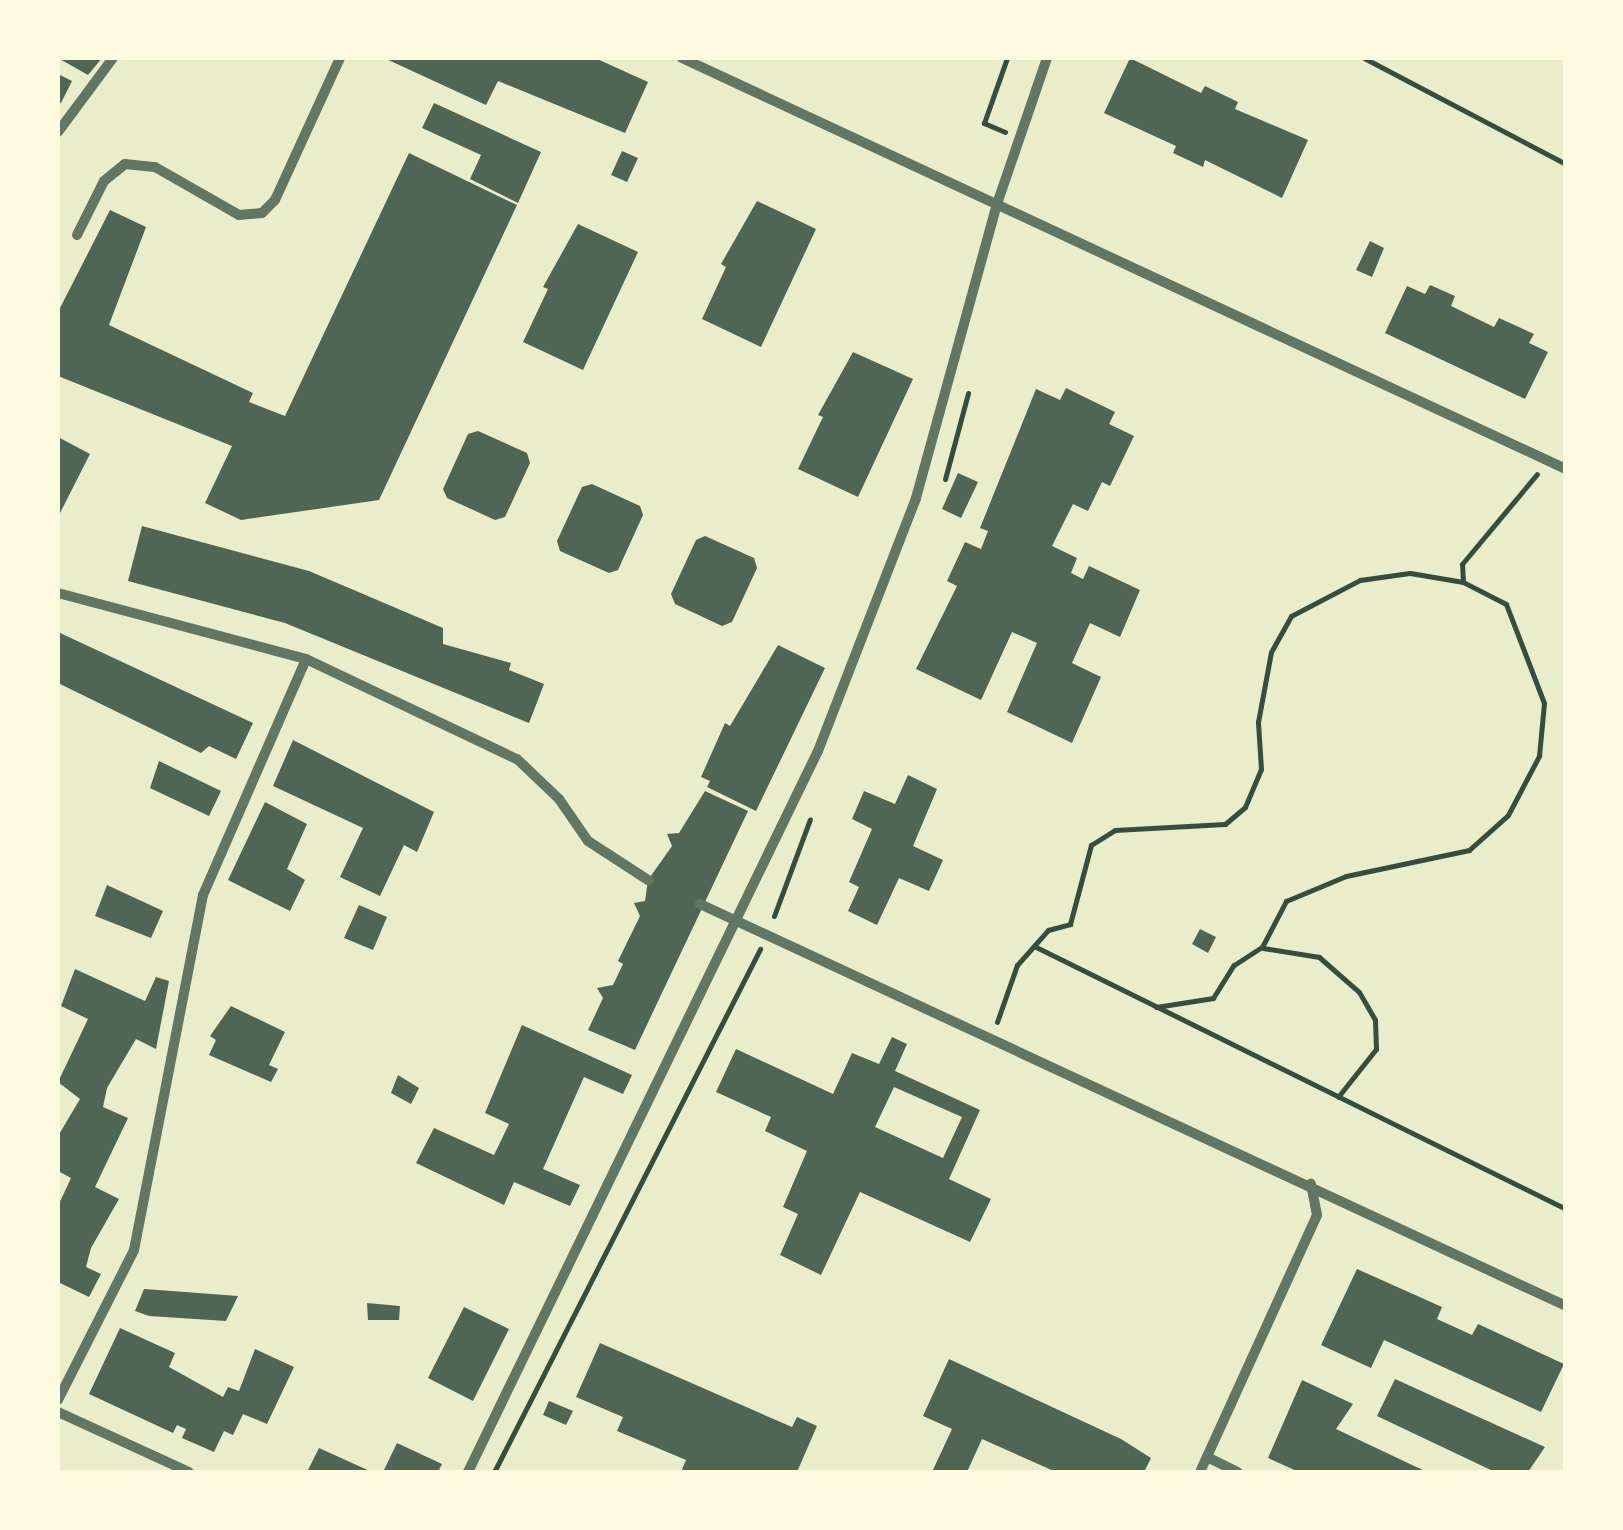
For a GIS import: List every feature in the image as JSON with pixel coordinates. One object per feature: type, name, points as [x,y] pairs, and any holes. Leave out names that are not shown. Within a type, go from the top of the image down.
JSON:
[{"type":"street","points":[[58,132],[114,58]]},
{"type":"street","points":[[77,235],[104,181],[124,164],[154,167],[239,215],[262,212],[275,200],[340,58]]},
{"type":"street","points":[[682,58],[1566,469]]},
{"type":"street","points":[[468,1472],[818,750],[916,498],[997,204],[1047,58]]},
{"type":"street","points":[[58,593],[306,659],[516,759],[560,799],[588,842],[648,880]]},
{"type":"street","points":[[58,1400],[134,1250],[202,895],[306,659]]},
{"type":"street","points":[[700,904],[737,917],[1566,1306]]},
{"type":"street","points":[[1200,1472],[1317,1215],[1310,1184]]},
{"type":"street","points":[[58,1412],[189,1472]]},
{"type":"street","points":[[1207,1458],[1238,1472]]},
{"type":"path","points":[[1007,58],[984,123],[1020,138]]},
{"type":"path","points":[[1364,58],[1566,164]]},
{"type":"path","points":[[1463,582],[1462,564],[1548,461]]},
{"type":"path","points":[[991,1039],[1017,965],[1048,930],[1070,924],[1091,845],[1115,830],[1225,824],[1245,807],[1262,769],[1258,722],[1271,652],[1291,616],[1360,580],[1410,573],[1463,582],[1506,604],[1535,670],[1543,734],[1529,782],[1508,816],[1469,850],[1346,876],[1286,901],[1262,948],[1234,965],[1213,998],[1156,1006]]},
{"type":"path","points":[[1034,946],[1566,1210]]},
{"type":"path","points":[[1262,948],[1319,957],[1359,992],[1375,1020],[1376,1049],[1338,1097]]},
{"type":"building","points":[[58,58],[102,58],[88,75]]},
{"type":"building","points":[[384,58],[595,58],[648,82],[625,133],[498,81],[486,105]]},
{"type":"building","points":[[1130,58],[1201,93],[1205,86],[1238,102],[1235,109],[1308,140],[1282,198],[1205,160],[1203,167],[1173,153],[1176,146],[1104,113]]},
{"type":"building","points":[[58,74],[72,81],[61,103],[58,102]]},
{"type":"building","points":[[434,103],[541,152],[518,203],[470,179],[481,155],[422,128]]},
{"type":"building","points":[[622,151],[638,158],[627,182],[611,175]]},
{"type":"building","points":[[409,153],[517,205],[379,500],[241,520],[205,503],[232,446],[58,376],[58,312],[110,210],[146,227],[109,325],[253,393],[249,402],[285,416]]},
{"type":"building","points":[[757,201],[816,229],[761,347],[702,319],[726,267],[721,264]]},
{"type":"building","points":[[578,224],[638,252],[583,370],[523,342],[548,289],[543,287]]},
{"type":"building","points":[[1370,241],[1384,248],[1372,277],[1356,270]]},
{"type":"building","points":[[1430,285],[1455,296],[1451,306],[1494,327],[1499,318],[1534,334],[1529,343],[1548,352],[1525,399],[1385,333],[1407,286],[1425,294]]},
{"type":"building","points":[[853,352],[913,379],[858,497],[798,469],[823,417],[818,415]]},
{"type":"building","points":[[1066,388],[1115,412],[1109,424],[1134,436],[1110,486],[1102,482],[1088,511],[1073,504],[1052,546],[1077,558],[1071,573],[1083,579],[1089,566],[1140,590],[1120,637],[1090,623],[1072,663],[1101,677],[1072,743],[1007,712],[1037,643],[1012,632],[981,700],[916,669],[957,586],[947,581],[965,542],[981,549],[988,531],[980,528],[1036,389],[1060,400]]},
{"type":"building","points":[[478,431],[527,453],[530,463],[505,517],[495,520],[447,498],[443,489],[468,434]]},
{"type":"building","points":[[58,437],[90,454],[58,517]]},
{"type":"building","points":[[958,473],[978,482],[961,518],[942,509]]},
{"type":"building","points":[[592,484],[640,506],[643,515],[618,570],[609,573],[560,551],[557,541],[582,487]]},
{"type":"building","points":[[142,526],[309,571],[443,628],[443,644],[511,663],[509,670],[544,684],[529,723],[285,623],[128,581]]},
{"type":"building","points":[[705,536],[754,558],[757,568],[732,622],[722,626],[675,604],[671,594],[696,540]]},
{"type":"building","points":[[58,632],[253,723],[236,759],[209,746],[201,753],[58,683]]},
{"type":"building","points":[[778,645],[825,668],[756,811],[707,787],[710,781],[701,777],[725,723],[730,726]]},
{"type":"building","points":[[293,740],[434,812],[417,852],[404,845],[380,896],[340,877],[363,828],[273,786]]},
{"type":"building","points":[[159,761],[221,791],[209,816],[150,788]]},
{"type":"building","points":[[908,775],[937,789],[913,846],[943,860],[929,891],[899,878],[877,925],[848,911],[859,887],[849,882],[872,829],[852,819],[864,791],[895,804]]},
{"type":"building","points":[[705,791],[748,811],[635,1050],[588,1030],[603,998],[597,988],[613,985],[623,964],[618,961],[640,916],[634,903],[645,901],[648,880],[672,846],[667,834],[679,833]]},
{"type":"building","points":[[265,802],[307,824],[287,869],[305,880],[290,911],[228,880]]},
{"type":"building","points":[[107,885],[163,911],[151,938],[95,916]]},
{"type":"building","points":[[359,905],[387,917],[373,950],[344,938]]},
{"type":"building","points":[[1200,929],[1216,937],[1208,953],[1192,944]]},
{"type":"building","points":[[75,969],[145,1001],[156,977],[169,981],[156,1049],[136,1039],[107,1088],[103,1107],[128,1118],[95,1187],[119,1199],[91,1248],[86,1267],[101,1274],[89,1297],[58,1282],[58,1206],[71,1178],[58,1171],[58,1136],[80,1099],[58,1082],[88,1019],[61,1006]]},
{"type":"building","points":[[231,1006],[285,1032],[269,1065],[278,1069],[271,1082],[209,1055],[216,1040],[210,1036]]},
{"type":"building","points":[[522,1025],[632,1075],[623,1094],[584,1077],[543,1169],[580,1185],[570,1206],[514,1182],[504,1205],[416,1163],[434,1128],[494,1155],[509,1124],[485,1113]]},
{"type":"building","points":[[892,1037],[907,1044],[895,1071],[980,1110],[949,1179],[991,1199],[970,1242],[860,1192],[821,1275],[780,1255],[798,1214],[783,1207],[807,1151],[765,1131],[771,1117],[716,1092],[736,1049],[833,1094],[852,1053],[879,1064]],"holes":[[[894,1087],[962,1117],[943,1158],[875,1127]]]},
{"type":"building","points":[[398,1075],[419,1088],[411,1104],[391,1093]]},
{"type":"building","points":[[1357,1269],[1442,1307],[1437,1319],[1472,1335],[1478,1324],[1564,1364],[1541,1412],[1384,1340],[1371,1368],[1321,1345]]},
{"type":"building","points":[[144,1289],[238,1296],[226,1321],[149,1316],[135,1311]]},
{"type":"building","points":[[367,1303],[400,1306],[399,1320],[368,1320]]},
{"type":"building","points":[[464,1307],[509,1329],[473,1401],[428,1378]]},
{"type":"building","points":[[120,1328],[175,1353],[169,1367],[223,1397],[228,1387],[239,1391],[255,1349],[294,1367],[267,1424],[243,1414],[233,1435],[224,1431],[214,1452],[182,1438],[186,1429],[177,1425],[173,1433],[89,1394]]},
{"type":"building","points":[[600,1343],[792,1427],[797,1417],[817,1426],[797,1472],[681,1472],[686,1460],[617,1431],[623,1417],[576,1397]]},
{"type":"building","points":[[949,1359],[1121,1439],[1151,1458],[1144,1472],[1056,1472],[982,1439],[967,1472],[932,1472],[952,1429],[923,1416]]},
{"type":"building","points":[[1395,1379],[1545,1447],[1528,1472],[1495,1472],[1377,1416]]},
{"type":"building","points":[[1302,1380],[1353,1404],[1336,1429],[1427,1472],[1299,1472],[1268,1458]]},
{"type":"building","points":[[549,1401],[573,1411],[566,1425],[543,1415]]},
{"type":"building","points":[[397,1443],[442,1464],[438,1472],[383,1472]]},
{"type":"building","points":[[319,1448],[372,1472],[307,1472]]}]
